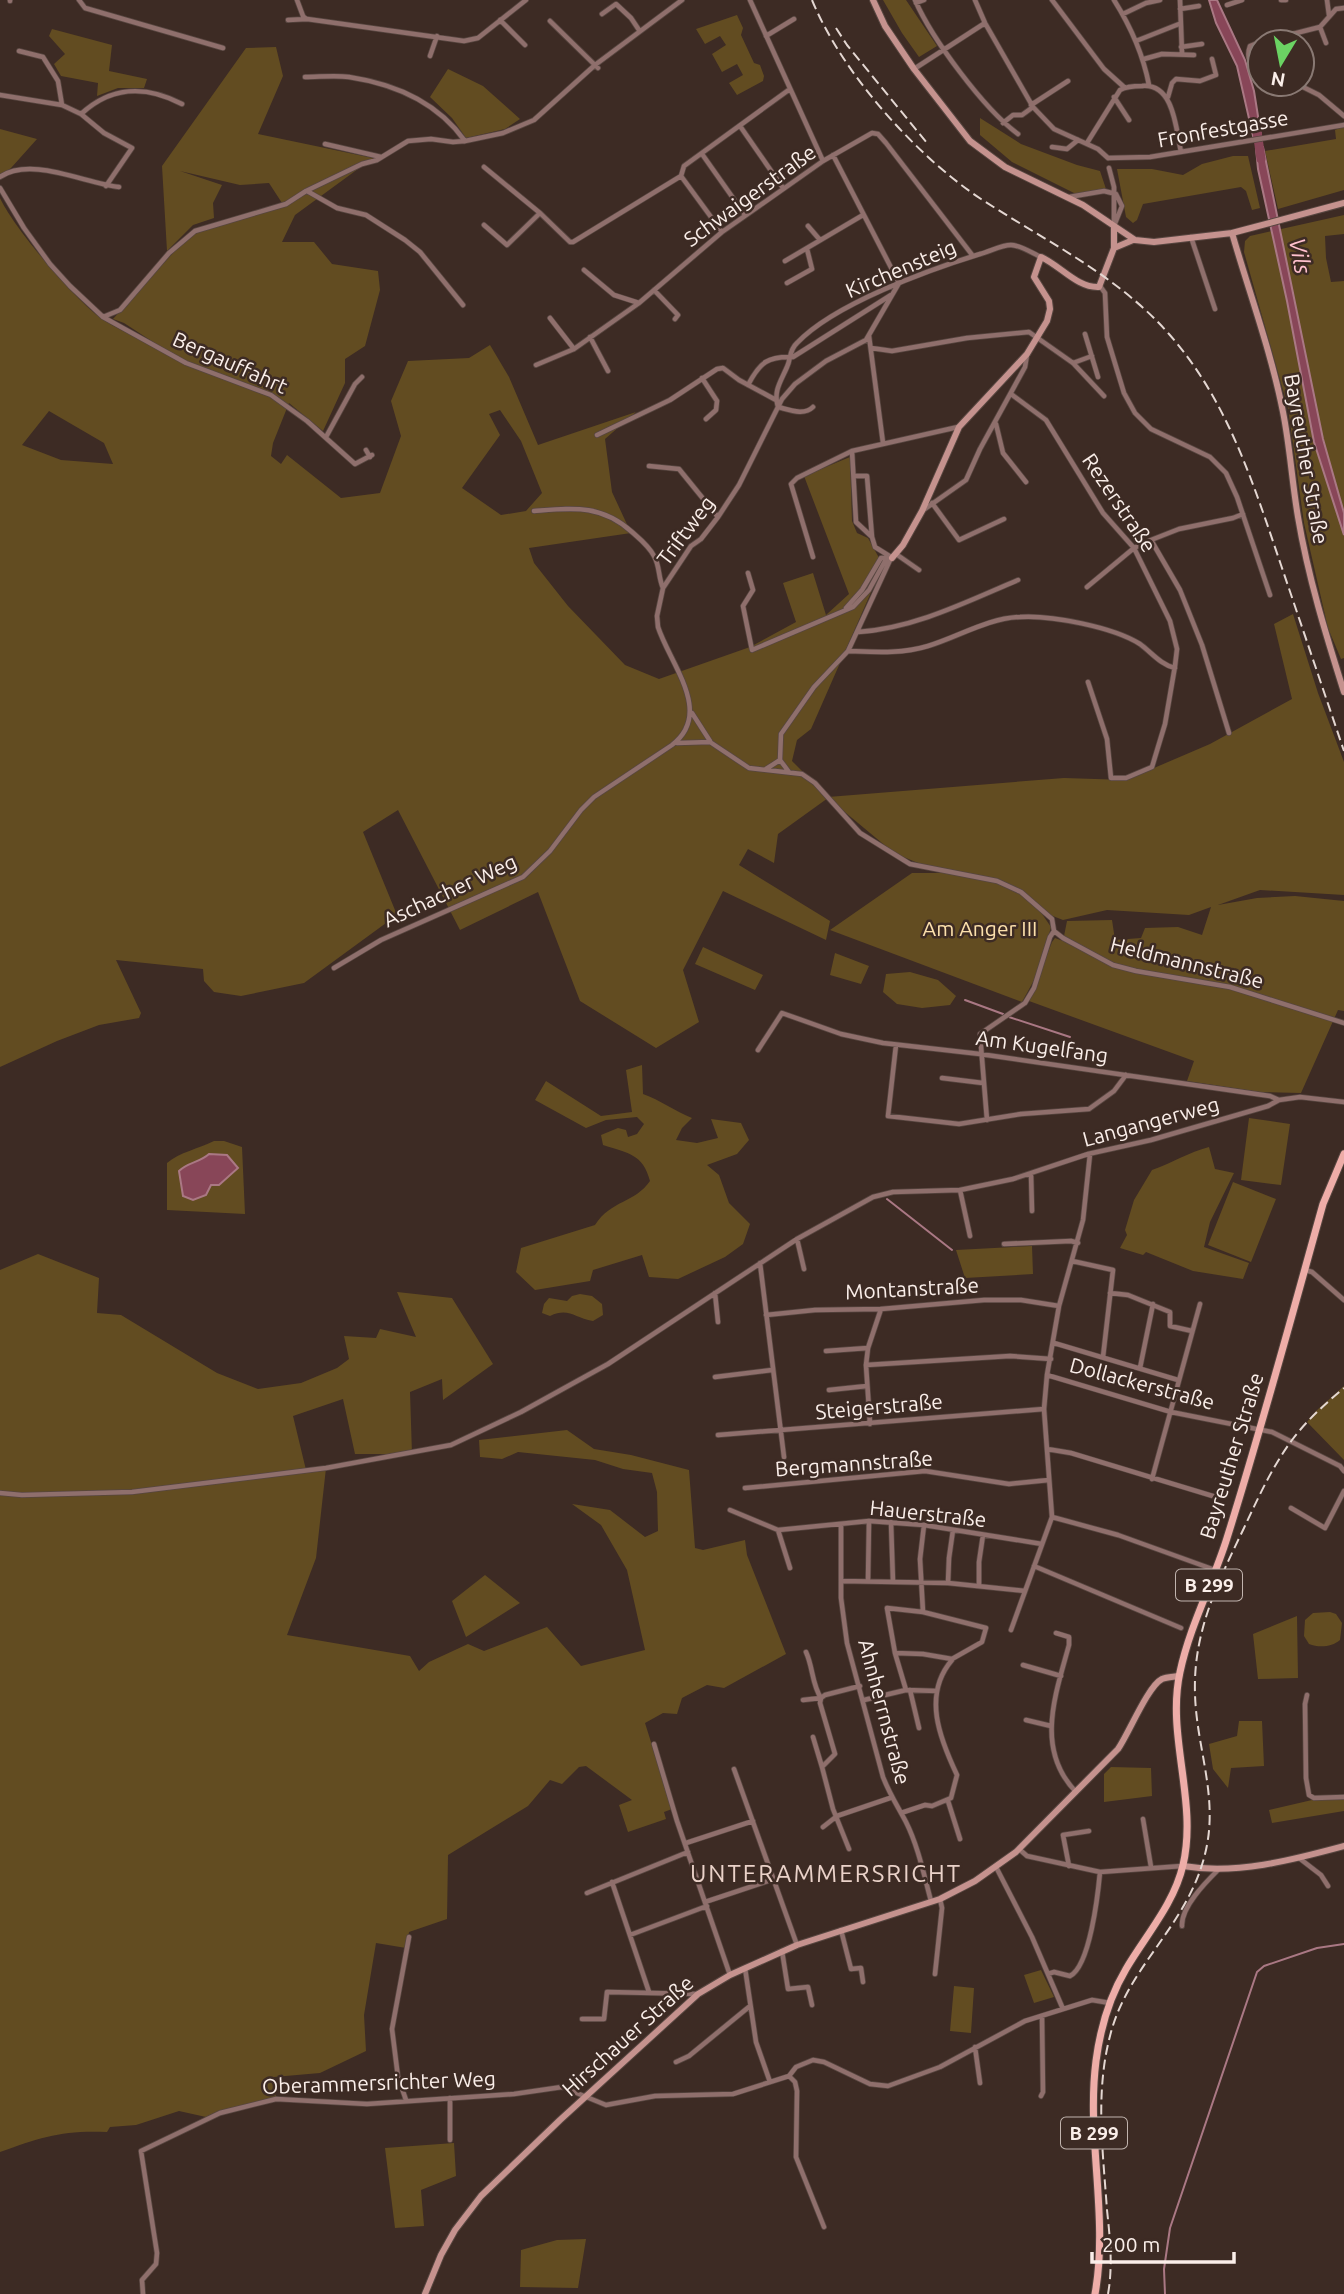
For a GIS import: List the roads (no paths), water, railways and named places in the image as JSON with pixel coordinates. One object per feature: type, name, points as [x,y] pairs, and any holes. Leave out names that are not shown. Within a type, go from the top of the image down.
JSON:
[{"type":"main road","name":"Bayreuther Straße","points":[[1095,2294],[1100,2250],[1093,2108],[1099,2043],[1110,2003],[1125,1970],[1165,1909],[1183,1866],[1187,1846],[1188,1819],[1177,1728],[1179,1676],[1192,1627],[1226,1542],[1326,1196],[1344,1154]]},
{"type":"street","points":[[79,0],[85,8],[223,48]]},
{"type":"street","points":[[298,0],[303,16],[307,19]]},
{"type":"street","points":[[288,20],[307,19],[464,41],[478,38],[526,0]]},
{"type":"street","points":[[103,317],[120,310],[169,253],[195,232],[286,204],[306,191],[414,139],[465,141],[503,133],[534,120],[639,30],[682,0]]},
{"type":"street","points":[[750,0],[823,161]]},
{"type":"street","points":[[873,0],[885,26],[964,135],[1006,167],[1068,197],[1133,240]]},
{"type":"street","points":[[925,0],[915,1],[944,50],[1003,122],[1018,134]]},
{"type":"street","points":[[975,0],[1032,106],[1054,129],[1087,143],[1109,164],[1114,187],[1114,248],[1100,286]]},
{"type":"street","points":[[1052,0],[1104,69],[1124,88]]},
{"type":"street","points":[[1114,0],[1144,59],[1149,85]]},
{"type":"street","points":[[1123,14],[1146,3],[1160,0]]},
{"type":"street","points":[[1180,0],[1181,50]]},
{"type":"street","points":[[1227,5],[1241,0]]},
{"type":"street","points":[[1281,0],[1286,0]]},
{"type":"street","points":[[1325,1],[1329,15]]},
{"type":"street","points":[[602,14],[616,4],[639,30]]},
{"type":"street","points":[[1180,9],[1199,6]]},
{"type":"street","points":[[1316,28],[1336,9],[1344,8]]},
{"type":"street","points":[[766,36],[794,19]]},
{"type":"street","points":[[500,20],[525,45]]},
{"type":"street","points":[[551,21],[597,66]]},
{"type":"street","points":[[914,69],[985,23]]},
{"type":"street","points":[[1136,41],[1179,24]]},
{"type":"street","points":[[1320,27],[1326,43]]},
{"type":"street","points":[[430,56],[437,36]]},
{"type":"street","points":[[1144,59],[1202,44]]},
{"type":"street","points":[[1181,50],[1194,55]]},
{"type":"street","points":[[19,51],[43,57],[58,81],[62,105]]},
{"type":"street","points":[[1168,97],[1172,83],[1177,79],[1200,81],[1216,75],[1212,59]]},
{"type":"street","points":[[305,77],[348,77],[398,90],[427,103],[443,115],[465,141]]},
{"type":"street","points":[[1003,122],[1013,115],[1022,115],[1068,81]]},
{"type":"street","points":[[1087,143],[1114,97],[1124,88],[1149,85],[1158,88],[1168,97],[1181,152]]},
{"type":"street","points":[[81,114],[94,102],[130,89],[182,104]]},
{"type":"street","points":[[484,167],[573,242],[681,176],[684,166],[790,89]]},
{"type":"street","points":[[1316,94],[1344,116]]},
{"type":"street","points":[[0,95],[62,105],[81,114],[132,149],[106,186]]},
{"type":"street","points":[[1114,97],[1129,120]]},
{"type":"street","name":"Fronfestgasse","points":[[1109,164],[1344,125]]},
{"type":"street","points":[[740,126],[783,188]]},
{"type":"street","name":"Schwaigerstraße","points":[[536,365],[574,349],[639,303],[722,232],[823,161],[869,134],[878,134],[973,256]]},
{"type":"street","points":[[1052,147],[1068,149],[1078,140]]},
{"type":"street","points":[[325,144],[381,157]]},
{"type":"street","points":[[702,154],[746,215]]},
{"type":"street","points":[[833,155],[899,283]]},
{"type":"street","points":[[0,177],[15,171],[42,169],[119,187]]},
{"type":"street","points":[[681,176],[722,232]]},
{"type":"street","points":[[1068,197],[1114,187]]},
{"type":"street","name":"Bergauffahrt","points":[[0,188],[50,264],[103,317],[186,363],[271,395],[291,408],[355,464],[371,456],[366,450]]},
{"type":"street","points":[[306,191],[337,208],[366,215],[405,240],[420,253],[463,305]]},
{"type":"street","points":[[1114,248],[1133,240],[1154,242],[1232,233],[1344,203]]},
{"type":"street","points":[[484,225],[507,245],[540,212]]},
{"type":"street","points":[[785,261],[863,215]]},
{"type":"street","points":[[808,226],[820,240]]},
{"type":"street","name":"Bayreuther Straße","points":[[1232,233],[1275,375],[1284,414],[1305,555],[1324,630],[1344,692]]},
{"type":"street","points":[[1191,237],[1215,309]]},
{"type":"street","name":"Kirchensteig","points":[[776,400],[780,380],[796,343],[839,312],[899,283],[1010,245],[1041,257]]},
{"type":"street","points":[[787,283],[812,269],[807,249]]},
{"type":"street","points":[[790,772],[780,760],[781,734],[814,687],[848,651],[894,556],[922,511],[959,427],[1027,354],[1038,337],[1050,309],[1049,301],[1034,277],[1041,257],[1084,285],[1100,286]]},
{"type":"street","points":[[583,270],[614,295],[639,303]]},
{"type":"street","name":"Triftweg","points":[[691,711],[681,678],[658,627],[657,616],[663,589],[691,546],[718,517],[738,485],[778,407],[796,384],[826,360],[866,340],[899,283]]},
{"type":"street","points":[[1100,286],[1105,293],[1107,337],[1124,393],[1135,414],[1151,429],[1196,449],[1218,463],[1226,473],[1270,595]]},
{"type":"street","points":[[654,290],[678,316],[675,319]]},
{"type":"street","points":[[789,357],[891,295]]},
{"type":"street","points":[[550,318],[574,349]]},
{"type":"street","points":[[871,348],[892,351],[967,338],[1029,332],[1073,363],[1104,396]]},
{"type":"street","points":[[1085,334],[1098,377]]},
{"type":"street","points":[[869,335],[883,443]]},
{"type":"street","points":[[590,337],[608,371]]},
{"type":"street","points":[[922,511],[966,480],[1025,367],[1027,354]]},
{"type":"street","points":[[1073,363],[1092,356]]},
{"type":"street","name":"Kirchensteig","points":[[748,385],[768,359],[789,357]]},
{"type":"street","points":[[597,435],[670,400],[702,378],[723,368],[776,400],[778,407],[807,412],[813,407]]},
{"type":"street","points":[[326,437],[355,384],[362,377]]},
{"type":"street","points":[[702,378],[717,401],[716,410],[706,419]]},
{"type":"street","name":"Rezerstraße","points":[[1011,394],[1046,420],[1103,513],[1134,548],[1170,621],[1177,649],[1175,668],[1165,724],[1152,767],[1126,778],[1111,778],[1107,739],[1088,682]]},
{"type":"street","points":[[996,424],[1003,453],[1026,482]]},
{"type":"street","points":[[813,557],[791,485],[810,470],[852,451],[959,427]]},
{"type":"street","points":[[852,451],[856,522],[872,537]]},
{"type":"street","points":[[649,466],[679,469],[718,517]]},
{"type":"street","points":[[854,476],[867,476],[875,547],[919,570]]},
{"type":"street","points":[[932,503],[958,540],[1004,519]]},
{"type":"street","points":[[534,510],[587,509],[607,514],[626,527],[653,553],[663,589]]},
{"type":"street","points":[[1087,587],[1134,548],[1151,540],[1179,529],[1243,514]]},
{"type":"street","points":[[1151,540],[1180,590],[1189,612],[1229,733]]},
{"type":"street","points":[[748,573],[753,590],[743,606],[752,650],[853,607],[869,590],[885,561],[894,556]]},
{"type":"street","points":[[858,632],[881,631],[920,621],[1018,580]]},
{"type":"street","points":[[848,651],[888,653],[926,647],[1004,618],[1023,616],[1100,626],[1140,644],[1167,666],[1175,668]]},
{"type":"street","points":[[691,711],[710,742],[749,768],[790,772]]},
{"type":"street","points":[[676,743],[689,726],[691,711]]},
{"type":"street","points":[[676,743],[710,742]]},
{"type":"street","name":"Aschacher Weg","points":[[334,968],[381,940],[523,877],[550,851],[580,810],[594,797],[676,743]]},
{"type":"street","points":[[765,770],[780,760]]},
{"type":"street","name":"Heldmannstraße","points":[[790,772],[802,774],[815,783],[860,833],[910,864],[997,881],[1021,892],[1052,919],[1055,931],[1063,938],[1113,965],[1230,987],[1344,1023]]},
{"type":"street","points":[[987,1120],[980,1034],[1025,1003],[1034,988],[1050,937],[1055,931]]},
{"type":"street","name":"Am Kugelfang","points":[[758,1050],[782,1013],[841,1034],[896,1045],[1126,1074],[1269,1096],[1279,1100],[1300,1097],[1344,1102]]},
{"type":"street","points":[[896,1045],[888,1116],[959,1124],[1021,1114],[1089,1109],[1114,1091],[1126,1074]]},
{"type":"street","points":[[942,1078],[983,1083]]},
{"type":"street","name":"Langangerweg","points":[[0,1493],[22,1495],[132,1492],[349,1464],[451,1445],[559,1392],[608,1364],[797,1239],[873,1197],[893,1192],[960,1190],[1151,1140],[1268,1106],[1279,1100]]},
{"type":"street","points":[[1011,1630],[1052,1517],[1044,1409],[1047,1375],[1059,1306],[1086,1205],[1090,1154]]},
{"type":"street","points":[[1031,1173],[1032,1211]]},
{"type":"street","points":[[960,1190],[970,1236]]},
{"type":"street","points":[[797,1239],[804,1269]]},
{"type":"street","points":[[1004,1244],[1078,1243]]},
{"type":"street","points":[[1072,1261],[1113,1270],[1103,1357]]},
{"type":"street","points":[[760,1263],[784,1457]]},
{"type":"street","points":[[1305,1270],[1312,1272],[1344,1300]]},
{"type":"street","points":[[715,1293],[718,1322]]},
{"type":"street","points":[[1110,1293],[1128,1295],[1153,1304],[1170,1312],[1170,1326],[1192,1331]]},
{"type":"street","name":"Montanstraße","points":[[766,1315],[1008,1300],[1059,1306]]},
{"type":"street","points":[[1140,1368],[1153,1304]]},
{"type":"street","points":[[1152,1479],[1200,1304]]},
{"type":"street","points":[[870,1424],[866,1365],[868,1348],[881,1309]]},
{"type":"street","points":[[1054,1343],[1178,1380]]},
{"type":"street","points":[[826,1351],[868,1348]]},
{"type":"street","points":[[866,1365],[1010,1356],[1051,1359]]},
{"type":"street","points":[[715,1377],[772,1370]]},
{"type":"street","name":"Dollackerstraße","points":[[1047,1375],[1171,1412],[1260,1429],[1292,1440],[1340,1466],[1344,1471]]},
{"type":"street","points":[[829,1390],[867,1386]]},
{"type":"street","name":"Steigerstraße","points":[[718,1435],[1044,1409]]},
{"type":"street","points":[[1047,1449],[1071,1453],[1216,1497]]},
{"type":"street","name":"Bergmannstraße","points":[[745,1488],[925,1471],[1009,1484],[1049,1480]]},
{"type":"street","points":[[1291,1508],[1325,1528],[1344,1491]]},
{"type":"street","name":"Hauerstraße","points":[[730,1510],[778,1530],[869,1521],[891,1522],[1042,1545]]},
{"type":"street","points":[[1052,1517],[1118,1535],[1215,1570]]},
{"type":"street","points":[[868,1581],[869,1521]]},
{"type":"street","points":[[891,1522],[893,1582]]},
{"type":"street","name":"Ahnherrnstraße","points":[[841,1524],[841,1581],[847,1643],[890,1798],[915,1844],[931,1901]]},
{"type":"street","points":[[923,1525],[920,1559],[923,1612]]},
{"type":"street","points":[[778,1530],[790,1568]]},
{"type":"street","points":[[948,1583],[948,1558],[953,1530]]},
{"type":"street","points":[[979,1586],[983,1535]]},
{"type":"street","points":[[1034,1566],[1181,1628]]},
{"type":"street","points":[[841,1581],[948,1583],[1025,1591]]},
{"type":"street","points":[[900,1813],[925,1805],[932,1806],[951,1798],[957,1775],[942,1744],[936,1717],[937,1691],[945,1668],[952,1659],[982,1642],[986,1628],[923,1612],[887,1608],[895,1653],[919,1728]]},
{"type":"street","points":[[1056,1633],[1069,1637],[1051,1726],[1051,1741],[1064,1779],[1077,1792]]},
{"type":"street","points":[[806,1653],[835,1754],[822,1766]]},
{"type":"street","points":[[895,1653],[952,1659]]},
{"type":"street","points":[[1023,1665],[1060,1676]]},
{"type":"street","name":"Hirschauer Straße","points":[[425,2294],[455,2230],[481,2196],[510,2166],[698,1994],[730,1975],[782,1951],[841,1929],[940,1899],[975,1881],[1019,1849],[1118,1749],[1149,1692],[1162,1679],[1179,1676]]},
{"type":"street","points":[[803,1700],[821,1698],[860,1686]]},
{"type":"street","points":[[864,1700],[908,1690],[937,1691]]},
{"type":"street","points":[[1307,1695],[1308,1795],[1314,1798],[1344,1797]]},
{"type":"street","points":[[1026,1720],[1051,1726]]},
{"type":"street","points":[[813,1737],[849,1849]]},
{"type":"street","points":[[654,1744],[677,1821],[730,1975]]},
{"type":"street","points":[[734,1769],[797,1945]]},
{"type":"street","points":[[823,1827],[837,1816],[890,1798]]},
{"type":"street","points":[[948,1801],[960,1839]]},
{"type":"street","points":[[1143,1819],[1151,1867]]},
{"type":"street","points":[[686,1843],[754,1821]]},
{"type":"street","points":[[1069,1866],[1063,1835],[1089,1831]]},
{"type":"street","points":[[1019,1849],[1027,1856],[1100,1872],[1183,1866],[1219,1869],[1298,1858],[1344,1846]]},
{"type":"street","points":[[587,1893],[688,1853]]},
{"type":"street","points":[[1298,1858],[1321,1875],[1328,1886]]},
{"type":"street","points":[[996,1867],[1063,2009]]},
{"type":"street","points":[[1182,1926],[1182,1920],[1198,1890],[1219,1869]]},
{"type":"street","points":[[1048,1974],[1054,1972],[1070,1976],[1077,1971],[1093,1923],[1100,1872]]},
{"type":"street","points":[[631,1935],[774,1879]]},
{"type":"street","points":[[612,1882],[649,1992]]},
{"type":"street","points":[[935,1974],[942,1908],[940,1899]]},
{"type":"street","points":[[841,1929],[851,1969],[861,1968],[863,1982]]},
{"type":"street","points":[[406,2100],[398,2077],[392,2029],[409,1937]]},
{"type":"street","points":[[782,1951],[788,1989],[808,1987],[812,2005]]},
{"type":"street","points":[[745,1968],[760,2057],[770,2082]]},
{"type":"street","points":[[582,2019],[604,2019],[607,1992],[698,1994]]},
{"type":"street","points":[[980,2083],[975,2047],[1025,2021],[1092,2000],[1110,2003]]},
{"type":"street","points":[[676,2062],[689,2056],[750,2006]]},
{"type":"street","points":[[1041,2096],[1042,2016]]},
{"type":"street","name":"Oberammersrichter Weg","points":[[143,2294],[142,2280],[156,2264],[154,2230],[141,2151],[220,2113],[276,2099],[367,2104],[514,2094],[562,2087],[606,2105],[655,2096],[724,2095],[748,2091],[789,2076],[796,2067],[813,2060],[824,2062],[870,2084],[888,2086],[940,2067],[975,2047]]},
{"type":"street","points":[[789,2076],[795,2082],[797,2091],[796,2157],[824,2227]]},
{"type":"street","points":[[450,2098],[450,2140]]},
{"type":"waterway","name":"Vils","points":[[1256,124],[1261,159]]},
{"type":"waterway","points":[[965,1000],[1003,1014]]},
{"type":"waterway","points":[[1009,1017],[1070,1037]]},
{"type":"waterway","points":[[887,1199],[952,1250]]},
{"type":"waterway","points":[[1165,2294],[1164,2269],[1170,2228],[1257,1972],[1264,1966],[1317,1948],[1344,1944]]},
{"type":"railway","points":[[812,0],[825,28],[862,84],[883,111],[931,160],[981,199],[1080,260],[1127,294],[1149,313],[1190,360],[1223,415],[1249,474],[1344,751]]},
{"type":"railway","points":[[836,28],[927,143]]},
{"type":"railway","points":[[1108,2294],[1110,2252],[1101,2123],[1105,2057],[1119,2010],[1131,1986],[1188,1898],[1207,1845],[1208,1787],[1195,1693],[1195,1671],[1203,1628],[1225,1568],[1278,1461],[1304,1426],[1344,1388]]},
{"type":"district","name":"UNTERAMMERSRICHT","points":[[826,1874]]},
{"type":"park label","name":"Am Anger III","points":[[980,929]]}]
